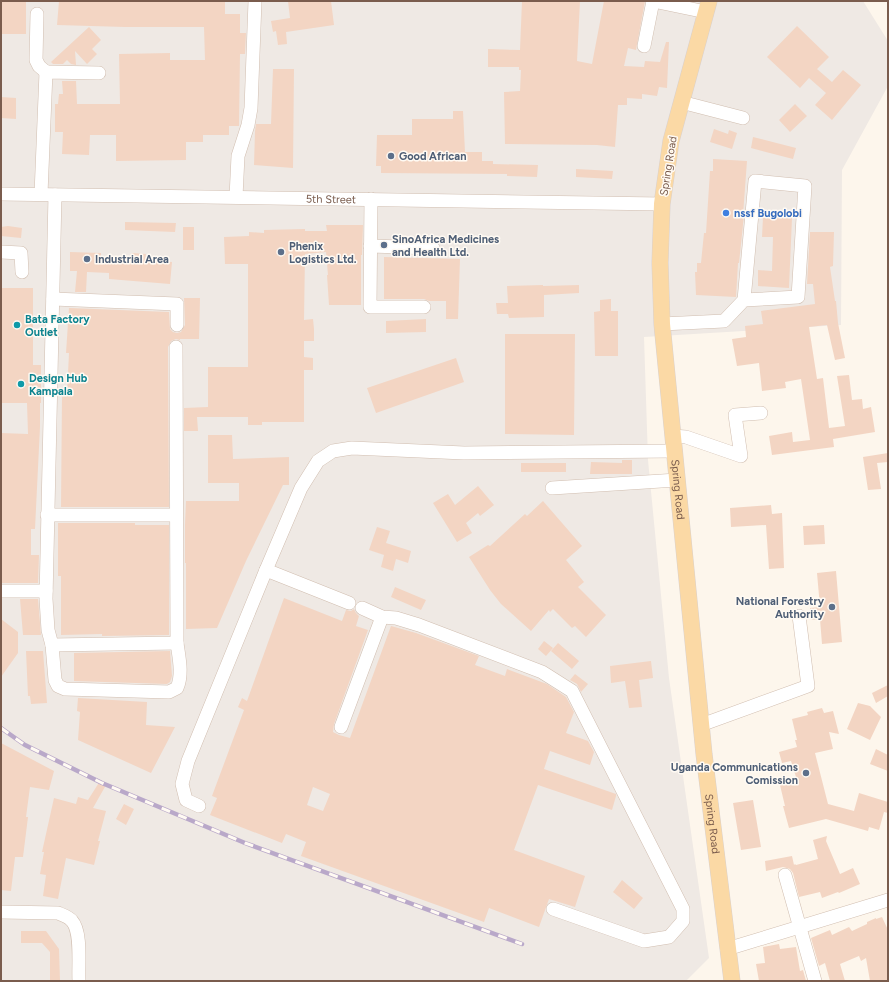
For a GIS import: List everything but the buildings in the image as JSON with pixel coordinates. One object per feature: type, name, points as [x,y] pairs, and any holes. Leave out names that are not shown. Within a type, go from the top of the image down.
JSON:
[{"type":"main road","name":"Spring Road","points":[[708,7],[671,141],[662,204],[660,263],[662,324],[701,725],[732,981]]},
{"type":"street","points":[[236,197],[238,156],[248,125],[251,108],[255,1]]},
{"type":"street","points":[[644,46],[653,1],[708,7]]},
{"type":"street","points":[[37,14],[36,60],[39,66],[46,72],[100,73]]},
{"type":"street","points":[[41,194],[46,72]]},
{"type":"street","points":[[681,102],[743,118]]},
{"type":"street","points":[[662,324],[724,321],[744,300],[755,181],[805,186],[798,297],[744,300]]},
{"type":"street","name":"5th Street","points":[[1,194],[662,204]]},
{"type":"street","points":[[55,194],[46,591],[48,630],[52,645],[55,680],[58,686],[65,688],[169,692],[177,688],[180,682],[177,643],[176,347]]},
{"type":"street","points":[[370,200],[370,307],[424,307]]},
{"type":"street","points":[[370,246],[432,248]]},
{"type":"street","points":[[1,252],[21,253],[22,272]]},
{"type":"street","points":[[53,299],[177,304],[177,325]]},
{"type":"street","points":[[198,806],[186,800],[182,784],[188,761],[301,488],[318,461],[333,451],[352,448],[464,453],[674,444],[686,437],[741,456],[735,415],[761,413]]},
{"type":"street","points":[[552,488],[677,480]]},
{"type":"street","points":[[47,515],[176,515]]},
{"type":"street","points":[[266,570],[349,603]]},
{"type":"street","points":[[1,591],[46,591]]},
{"type":"street","points":[[362,608],[382,617],[396,618],[419,625],[542,672],[572,691],[684,909],[684,921],[669,937],[644,941],[553,909]]},
{"type":"street","points":[[701,725],[808,686],[800,616]]},
{"type":"street","points":[[341,727],[382,617]]},
{"type":"street","points":[[52,645],[177,643]]},
{"type":"street","points":[[785,875],[815,981]]},
{"type":"street","points":[[727,949],[888,900]]},
{"type":"street","points":[[1,912],[58,913],[73,922],[78,937],[79,981]]},
{"type":"shaded area","points":[[1,1],[863,1],[888,41],[888,86],[842,170],[841,325],[644,337],[648,460],[669,678],[709,958],[686,981],[1,981]]},
{"type":"railway","points":[[1,728],[25,745],[102,783],[245,843],[522,944]]},
{"type":"place","name":"Good African","points":[[391,156]]},
{"type":"place","name":"nssf Bugolobi","points":[[726,213]]},
{"type":"place","name":"SinoAfrica Medicines and Health Ltd.","points":[[384,245]]},
{"type":"place","name":"Phenix Logistics Ltd.","points":[[281,252]]},
{"type":"place","name":"Industrial Area","points":[[87,259]]},
{"type":"place","name":"Bata Factory Outlet","points":[[17,325]]},
{"type":"place","name":"Design Hub Kampala","points":[[21,384]]},
{"type":"place","name":"National Forestry Authority","points":[[832,607]]},
{"type":"place","name":"Uganda Communications Comission","points":[[806,773]]}]
